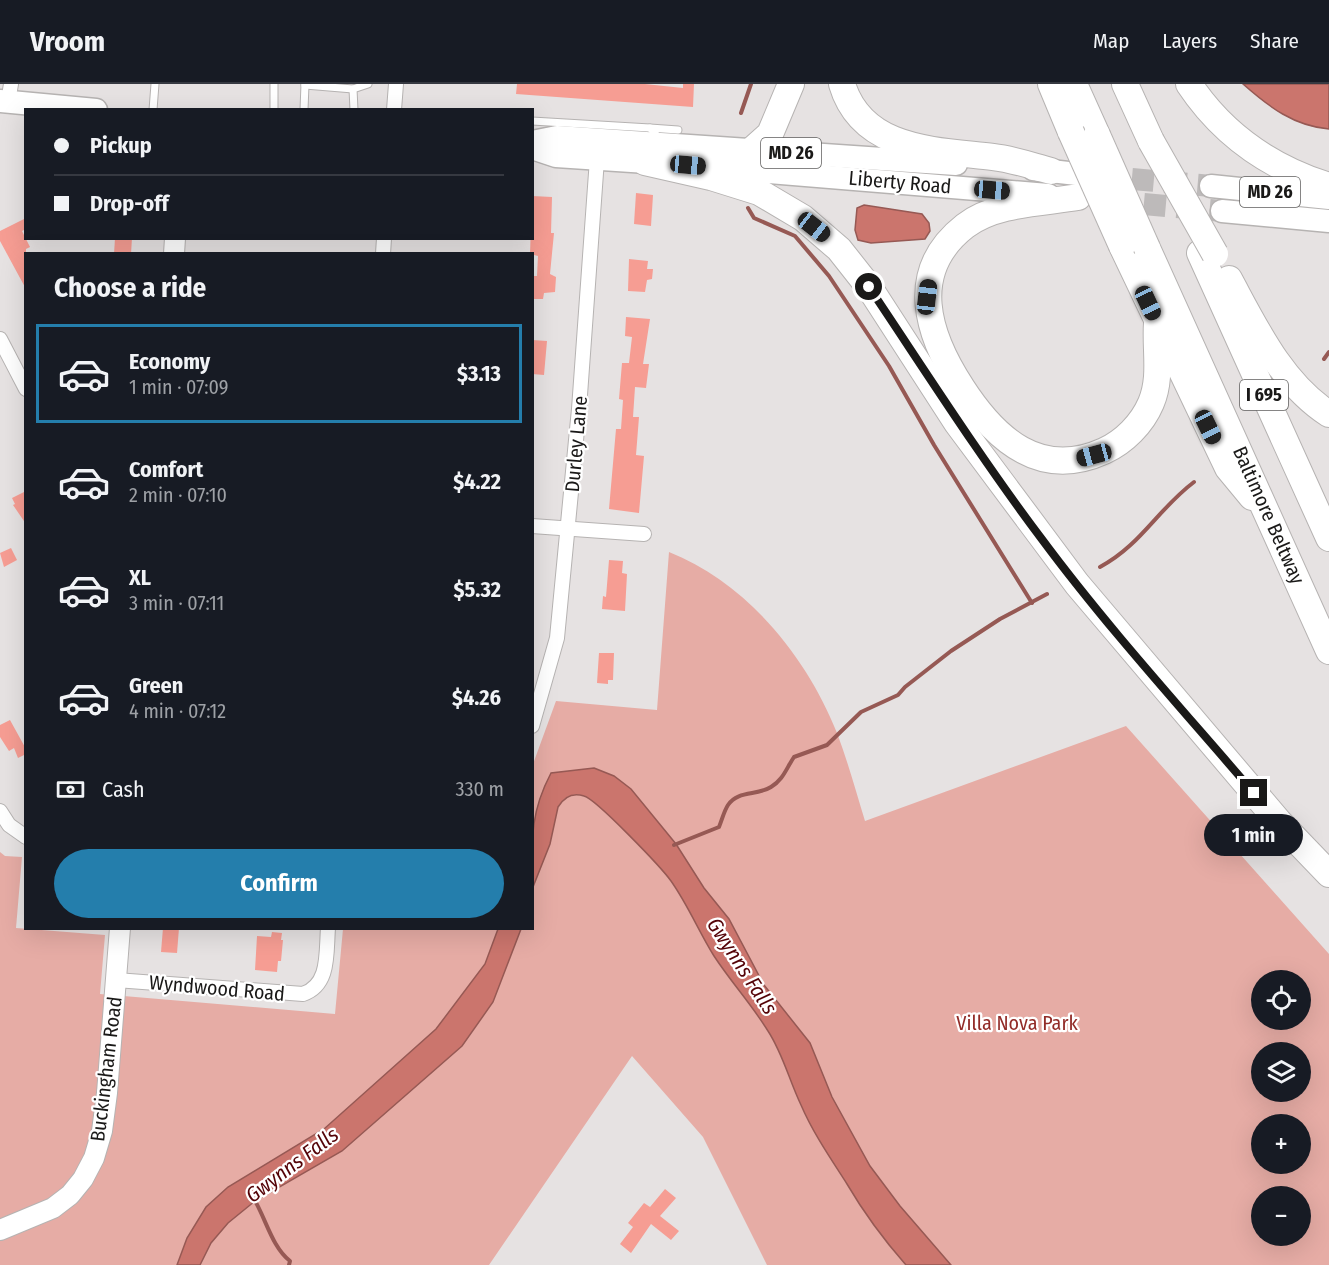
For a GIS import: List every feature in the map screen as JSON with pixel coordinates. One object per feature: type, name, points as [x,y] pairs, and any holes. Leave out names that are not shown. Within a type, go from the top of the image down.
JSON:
[{"type":"highway","points":[[751,151],[770,134],[791,84]]},
{"type":"highway","points":[[842,84],[848,100],[861,118],[883,136],[935,152],[996,157],[1051,171]]},
{"type":"highway","points":[[1051,84],[1071,132],[1134,247],[1157,323],[1228,468],[1273,523]]},
{"type":"highway","name":"Baltimore Beltway","points":[[1074,84],[1097,135],[1134,247],[1273,523],[1329,651]]},
{"type":"highway","name":"I 695","points":[[1125,84],[1208,253],[1329,538]]},
{"type":"highway","points":[[1189,84],[1213,116],[1248,147],[1287,169],[1329,186]]},
{"type":"highway","points":[[645,162],[711,177],[759,192],[803,218],[838,249],[869,287],[957,423],[1077,585],[1271,813],[1329,874]]},
{"type":"highway","points":[[1081,190],[995,211],[965,225],[946,245],[933,269],[927,297],[930,325],[950,370],[978,412],[1009,443],[1029,454],[1045,458],[1080,459],[1120,442],[1143,417],[1151,402],[1158,372],[1157,323]]},
{"type":"highway","points":[[1208,253],[1272,356],[1314,404],[1329,414]]},
{"type":"main road","points":[[6,95],[84,108]]},
{"type":"main road","name":"Liberty Road","points":[[534,142],[557,137],[665,134],[751,151],[1051,171],[1081,190]]},
{"type":"main road","name":"Liberty Road","points":[[534,149],[556,156],[1081,190]]},
{"type":"main road","name":"MD 26","points":[[1211,186],[1329,198]]},
{"type":"main road","name":"MD 26","points":[[1222,212],[1329,221]]},
{"type":"street","points":[[393,84],[394,108]]},
{"type":"street","name":"Durley Lane","points":[[534,719],[557,638],[568,530],[597,159]]},
{"type":"street","points":[[0,339],[24,384]]},
{"type":"street","points":[[534,526],[644,534]]},
{"type":"street","points":[[0,811],[9,825],[24,836]]},
{"type":"street","name":"Buckingham Road","points":[[0,1230],[53,1208],[70,1195],[83,1179],[94,1158],[102,1131],[107,1093],[120,930]]},
{"type":"street","name":"Wyndwood Road","points":[[116,980],[303,994],[316,988],[324,974],[328,930]]},
{"type":"lane","points":[[153,108],[155,84]]},
{"type":"lane","points":[[274,84],[274,108]]},
{"type":"lane","points":[[304,108],[304,84],[353,89],[368,84]]},
{"type":"lane","points":[[353,89],[354,108]]},
{"type":"lane","points":[[534,121],[665,134]]},
{"type":"green space","name":"Villa Nova Park","points":[[669,552],[697,565],[724,582],[771,625],[791,650],[809,677],[837,733],[865,821],[1126,726],[1329,954],[1329,1265],[767,1265],[703,1137],[632,1056],[489,1265],[0,1265],[0,852],[5,856],[22,857],[16,928],[105,935],[100,994],[335,1014],[343,930],[534,930],[534,761],[556,701],[657,710]]},
{"type":"water","points":[[1243,84],[1329,84],[1329,129],[1293,120],[1262,100]]},
{"type":"water","points":[[864,205],[922,214],[929,223],[930,231],[925,239],[871,243],[858,240],[855,230],[857,208]]},
{"type":"water","name":"Gwynns Falls","points":[[594,768],[614,776],[631,789],[676,844],[704,888],[729,919],[764,985],[810,1043],[832,1097],[870,1166],[900,1206],[951,1265],[906,1265],[882,1236],[822,1146],[773,1040],[714,956],[671,881],[642,849],[591,800],[584,796],[572,795],[563,800],[558,807],[550,844],[534,884],[534,822],[551,773]]},
{"type":"water","name":"Gwynns Falls","points":[[498,930],[521,930],[493,1002],[462,1046],[342,1151],[255,1201],[228,1223],[211,1243],[200,1265],[177,1265],[187,1238],[206,1207],[228,1187],[324,1129],[436,1029],[485,964]]},
{"type":"building","points":[[517,84],[645,84],[683,88],[683,84],[694,84],[693,107],[516,94]]},
{"type":"building","points":[[636,193],[653,195],[651,226],[634,224]]},
{"type":"building","points":[[534,196],[552,197],[551,233],[554,233],[550,274],[556,277],[555,292],[544,293],[543,299],[534,299],[534,276],[537,276],[538,256],[530,252],[530,240],[534,240]]},
{"type":"building","points":[[24,219],[24,230],[22,231],[24,240],[26,240],[30,247],[24,252],[24,285],[0,241],[0,231]]},
{"type":"building","points":[[115,240],[132,240],[131,252],[114,252]]},
{"type":"building","points":[[629,259],[648,261],[647,269],[653,269],[652,279],[647,280],[645,292],[628,291]]},
{"type":"building","points":[[626,317],[650,319],[643,364],[649,364],[646,388],[635,387],[633,417],[639,417],[636,455],[644,456],[639,513],[609,509],[616,429],[621,429],[623,400],[619,399],[622,363],[629,363],[632,337],[625,336]]},
{"type":"building","points":[[534,340],[547,341],[544,375],[534,374]]},
{"type":"building","points":[[24,492],[24,521],[13,505],[15,504],[12,498]]},
{"type":"building","points":[[11,548],[17,560],[4,567],[0,553]]},
{"type":"building","points":[[609,560],[623,561],[622,573],[627,574],[625,611],[602,609],[603,596],[606,597]]},
{"type":"building","points":[[599,653],[614,653],[613,680],[608,680],[608,684],[597,683]]},
{"type":"building","points":[[10,720],[24,745],[24,755],[18,758],[14,748],[9,751],[0,737],[0,725]]},
{"type":"building","points":[[163,930],[179,930],[177,953],[161,952]]},
{"type":"building","points":[[272,932],[282,933],[281,940],[283,940],[281,961],[278,961],[277,972],[255,970],[257,936],[271,937]]},
{"type":"building","points":[[665,1189],[676,1198],[660,1216],[679,1231],[671,1240],[651,1224],[631,1253],[620,1244],[633,1227],[628,1223],[644,1203],[650,1207]]},
{"type":"waterway","points":[[741,113],[751,84]]},
{"type":"waterway","points":[[748,208],[754,218],[795,236],[829,276],[889,366],[934,445],[1032,603]]},
{"type":"waterway","points":[[1324,359],[1329,352]]},
{"type":"waterway","points":[[1100,567],[1127,548],[1169,504],[1194,482]]},
{"type":"waterway","points":[[674,845],[719,827],[732,800],[771,787],[781,778],[794,757],[827,745],[861,712],[898,695],[951,651],[1000,619],[1047,594]]},
{"type":"waterway","points":[[254,1199],[278,1248],[290,1261],[289,1265]]},
{"type":"tunnel","points":[[1099,176],[1211,186]]},
{"type":"tunnel","points":[[1111,201],[1222,211]]},
{"type":"route","points":[[869,287],[957,423],[1041,538],[1129,648],[1254,793]]}]
